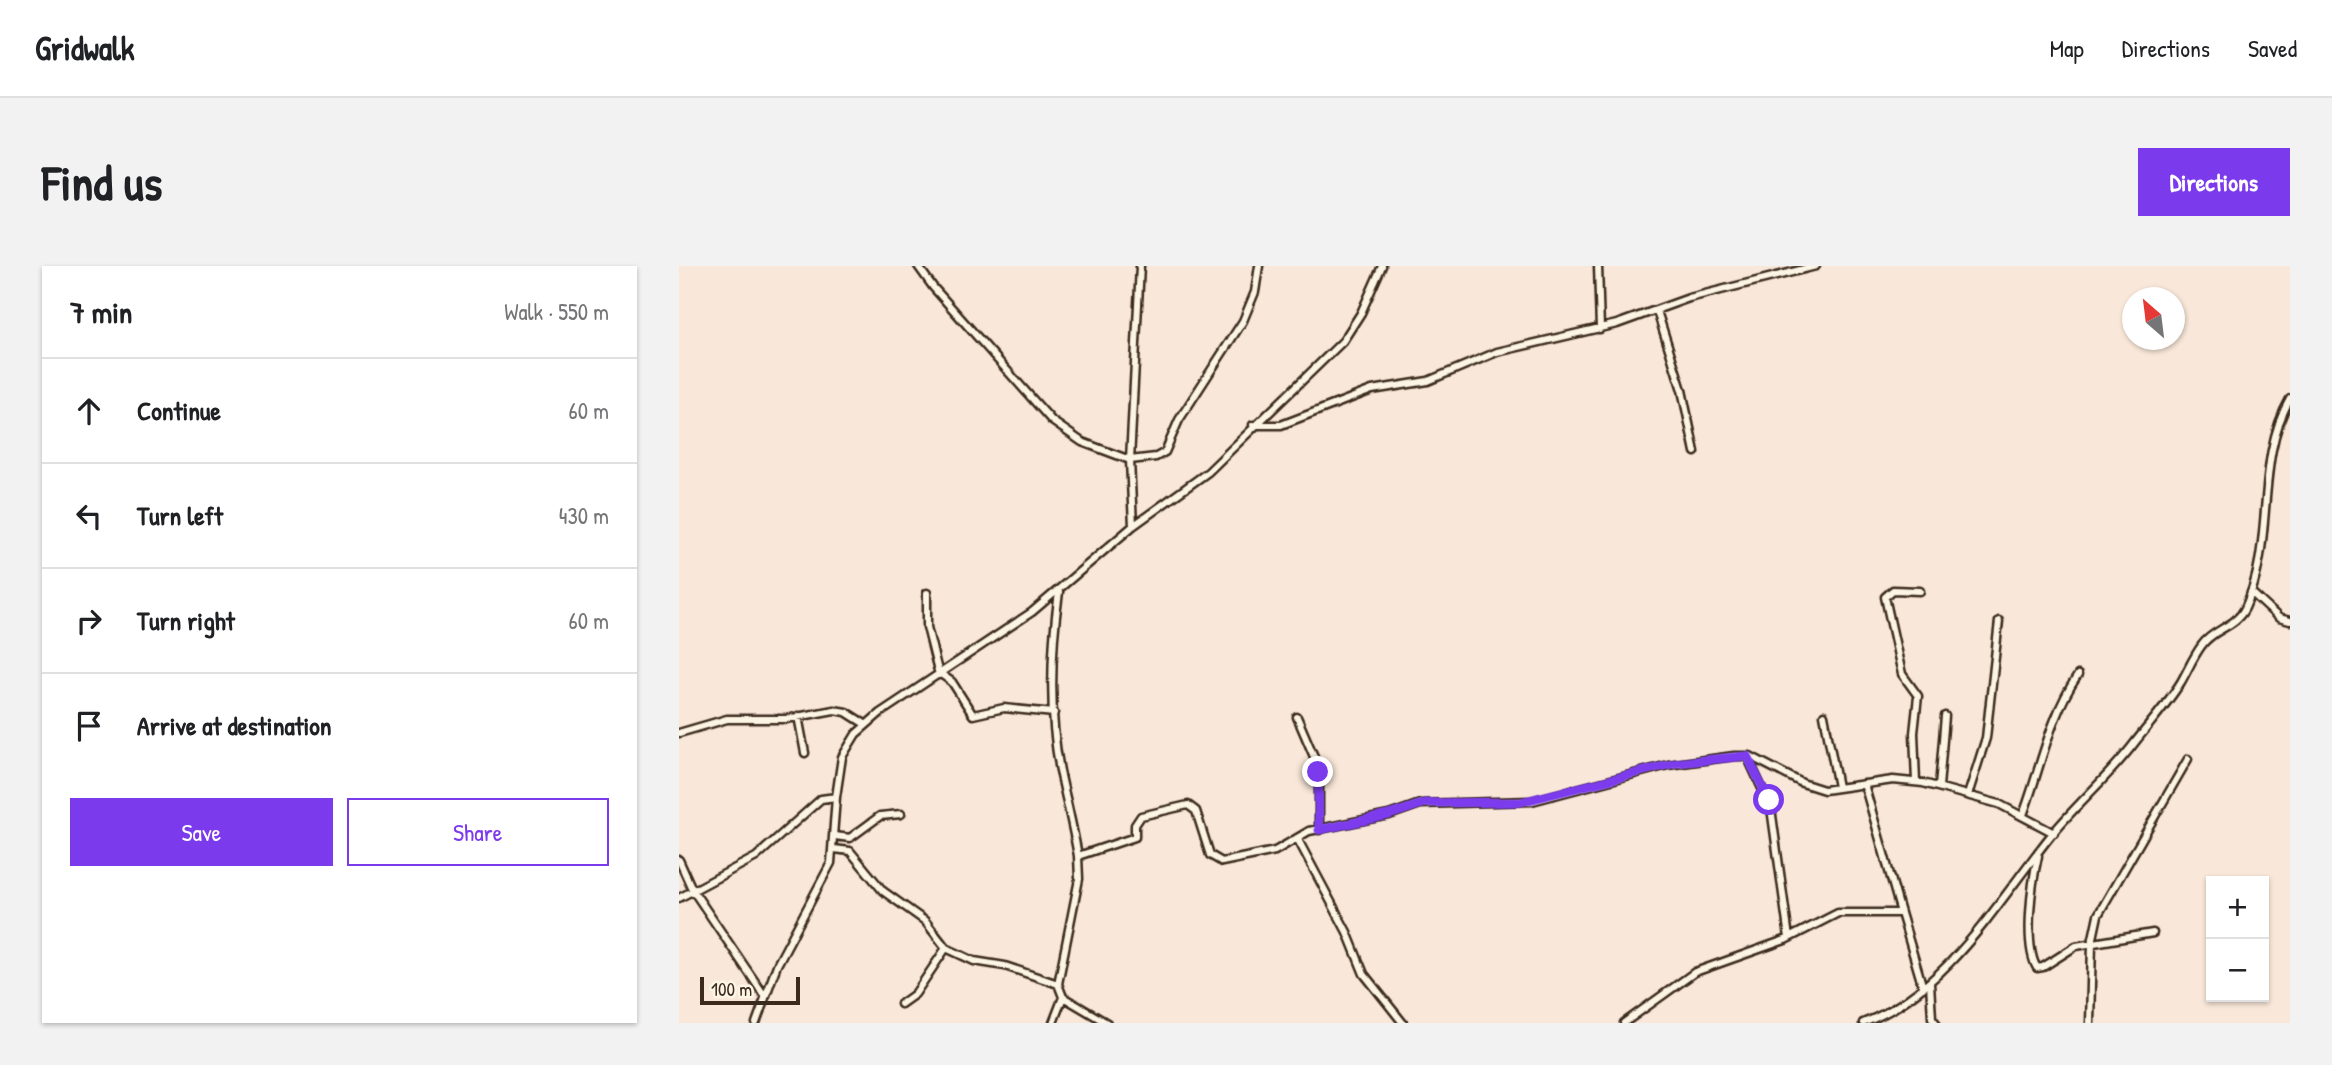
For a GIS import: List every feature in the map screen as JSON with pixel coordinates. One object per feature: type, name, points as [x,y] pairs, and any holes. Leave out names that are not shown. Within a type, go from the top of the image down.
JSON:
[{"type":"street","points":[[918,266],[938,294],[1052,421],[1082,442],[1130,460],[1156,457],[1165,452],[1178,420],[1243,321],[1255,292],[1259,266]]},
{"type":"street","points":[[1133,526],[1130,460],[1140,266]]},
{"type":"street","points":[[756,1023],[764,995],[783,952],[828,873],[834,849],[836,797],[842,757],[849,743],[865,724],[1059,592],[1133,526],[1208,472],[1343,341],[1361,313],[1382,266]]},
{"type":"street","points":[[1598,266],[1600,329]]},
{"type":"street","points":[[1254,425],[1281,425],[1373,390],[1441,376],[1497,352],[1600,329],[1689,298],[1816,266]]},
{"type":"street","points":[[1657,311],[1682,390],[1695,452]]},
{"type":"street","points":[[1863,1023],[1896,1009],[1930,983],[2055,833],[2136,742],[2181,682],[2204,642],[2241,616],[2251,592],[2265,534],[2271,443],[2277,422],[2290,399]]},
{"type":"street","points":[[1916,782],[1914,733],[1917,696],[1902,674],[1885,597],[1893,590],[1920,591]]},
{"type":"street","points":[[1059,592],[1055,620],[1054,713],[1060,769],[1078,856],[1079,879],[1058,984],[1063,997],[1107,1023]]},
{"type":"street","points":[[2251,592],[2280,618],[2290,621]]},
{"type":"street","points":[[927,593],[927,627],[940,674],[952,682],[973,715],[1004,708],[1054,713]]},
{"type":"street","points":[[1968,795],[1986,738],[1999,621]]},
{"type":"street","points":[[2023,815],[2054,717],[2078,675]]},
{"type":"street","points":[[679,733],[727,719],[798,716],[837,710],[865,724]]},
{"type":"street","points":[[1824,715],[1838,787]]},
{"type":"street","points":[[798,716],[805,753]]},
{"type":"street","points":[[1939,787],[1945,716]]},
{"type":"street","points":[[1297,717],[1315,759],[1319,780],[1319,830]]},
{"type":"street","points":[[1078,856],[1135,837],[1135,825],[1141,816],[1188,805],[1196,811],[1207,850],[1217,861],[1275,851],[1297,838],[1319,830],[1389,815],[1425,803],[1521,802],[1676,763],[1747,756],[1814,788],[1828,790],[1864,784],[1916,782],[1939,787],[2023,815],[2055,833]]},
{"type":"street","points":[[1747,756],[1771,808],[1789,938]]},
{"type":"street","points":[[2089,1023],[2092,943],[2098,915],[2187,759]]},
{"type":"street","points":[[1864,784],[1923,988]]},
{"type":"street","points":[[679,898],[692,889],[744,866],[821,799],[836,797]]},
{"type":"street","points":[[835,836],[850,838],[876,818],[901,814]]},
{"type":"street","points":[[1297,838],[1347,932],[1363,974],[1403,1023]]},
{"type":"street","points":[[834,849],[850,850],[883,891],[925,920],[946,948],[974,961],[1013,968],[1058,984]]},
{"type":"street","points":[[2038,854],[2031,890],[2033,957],[2036,961],[2049,964],[2076,946],[2153,933]]},
{"type":"street","points":[[679,860],[692,889],[764,995]]},
{"type":"street","points":[[1624,1023],[1695,972],[1789,938],[1845,911],[1901,913]]},
{"type":"street","points":[[901,1004],[915,995],[946,948]]},
{"type":"street","points":[[1930,983],[1932,1018],[1936,1023]]},
{"type":"street","points":[[1053,1023],[1063,997]]},
{"type":"route","points":[[1318,772],[1319,830],[1389,815],[1425,803],[1532,801],[1640,771],[1689,761],[1734,756],[1747,756],[1769,800]]}]
